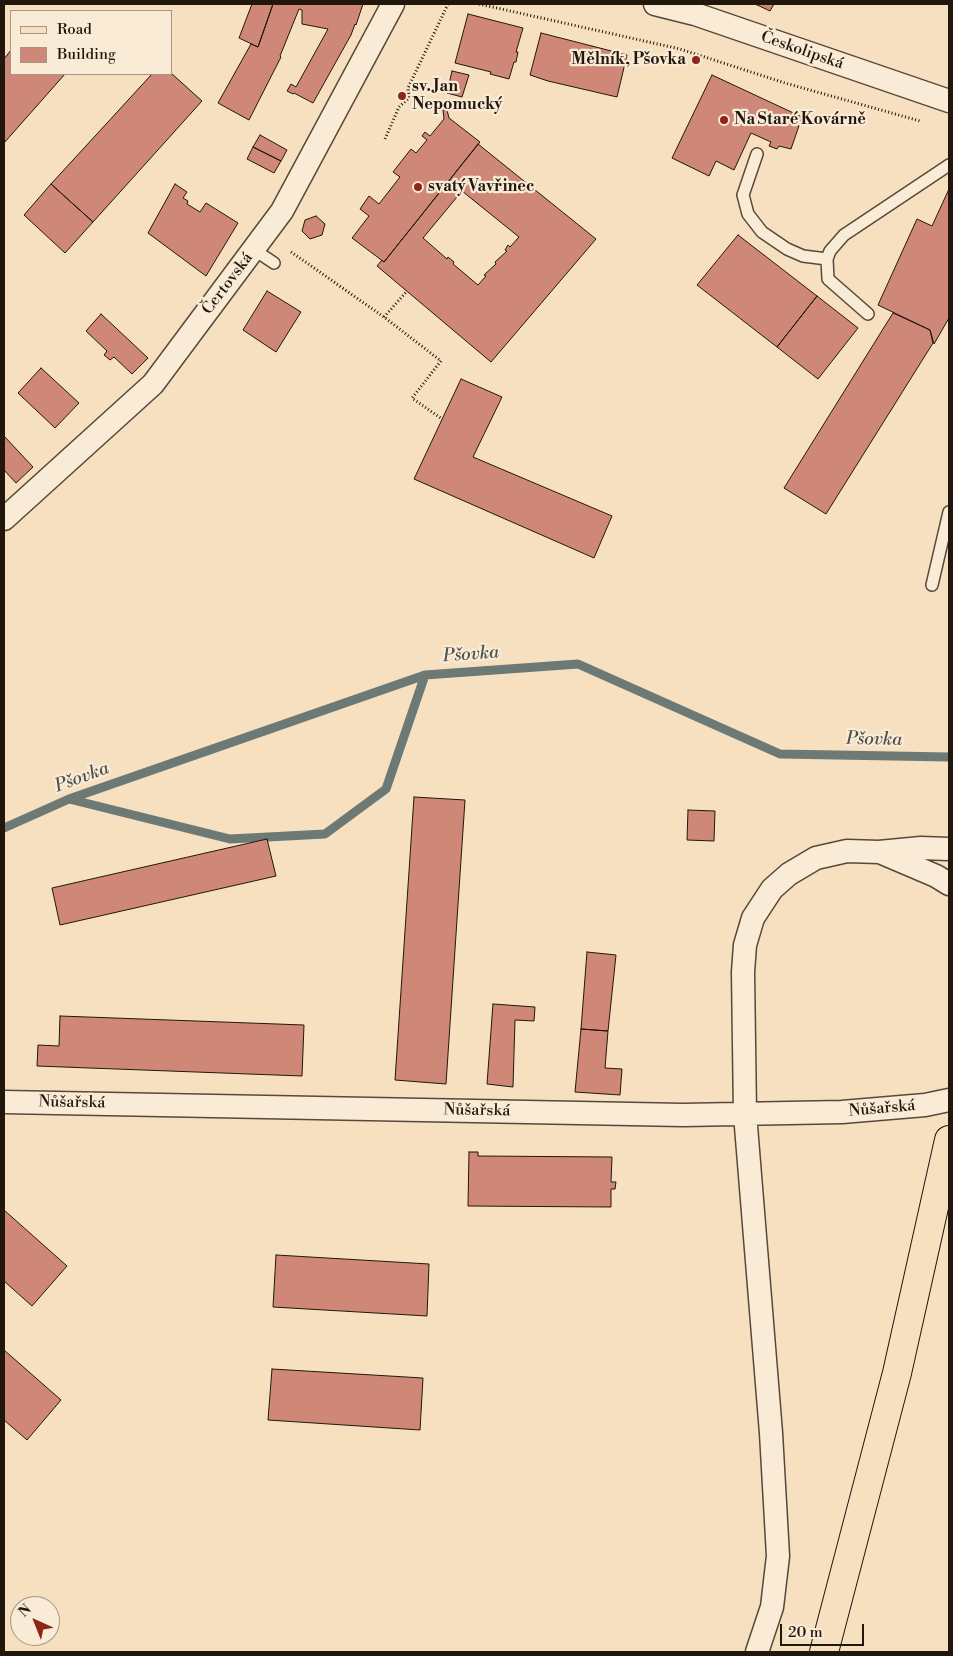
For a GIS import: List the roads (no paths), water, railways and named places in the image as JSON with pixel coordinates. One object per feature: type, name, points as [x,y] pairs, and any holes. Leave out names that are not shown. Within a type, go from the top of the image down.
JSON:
[{"type":"main road","points":[[824,1652],[897,1373],[949,1140]]},
{"type":"street","name":"Čertovská","points":[[4,519],[153,384],[282,211],[393,4]]},
{"type":"street","name":"Českolipská","points":[[655,4],[695,14],[949,101]]},
{"type":"street","points":[[757,1652],[772,1607],[778,1556],[771,1433],[745,1114],[743,972],[745,946],[753,918],[772,889],[789,874],[816,858],[847,851],[879,852],[920,848],[949,849]]},
{"type":"street","points":[[879,852],[936,876],[949,884]]},
{"type":"street","name":"Nůšařská","points":[[4,1102],[683,1115],[842,1112],[925,1105],[949,1100]]},
{"type":"lane","points":[[757,154],[743,195],[748,214],[762,232],[787,249],[803,256],[827,259]]},
{"type":"lane","points":[[868,314],[828,278],[827,259],[830,251],[844,235],[943,167],[949,165]]},
{"type":"lane","points":[[254,249],[274,263]]},
{"type":"lane","points":[[932,585],[949,512]]},
{"type":"waterway","name":"Pšovka","points":[[4,828],[69,799],[425,675],[578,664],[780,754],[949,757]]},
{"type":"waterway","points":[[69,799],[230,839],[325,834],[386,789],[425,675]]},
{"type":"place","name":"Mělník, Pšovka","points":[[696,60]]},
{"type":"place","name":"sv. Jan Nepomucký","points":[[402,96]]},
{"type":"place","name":"Na Staré Kovárně","points":[[724,120]]},
{"type":"place","name":"svatý Vavřinec","points":[[418,187]]}]
